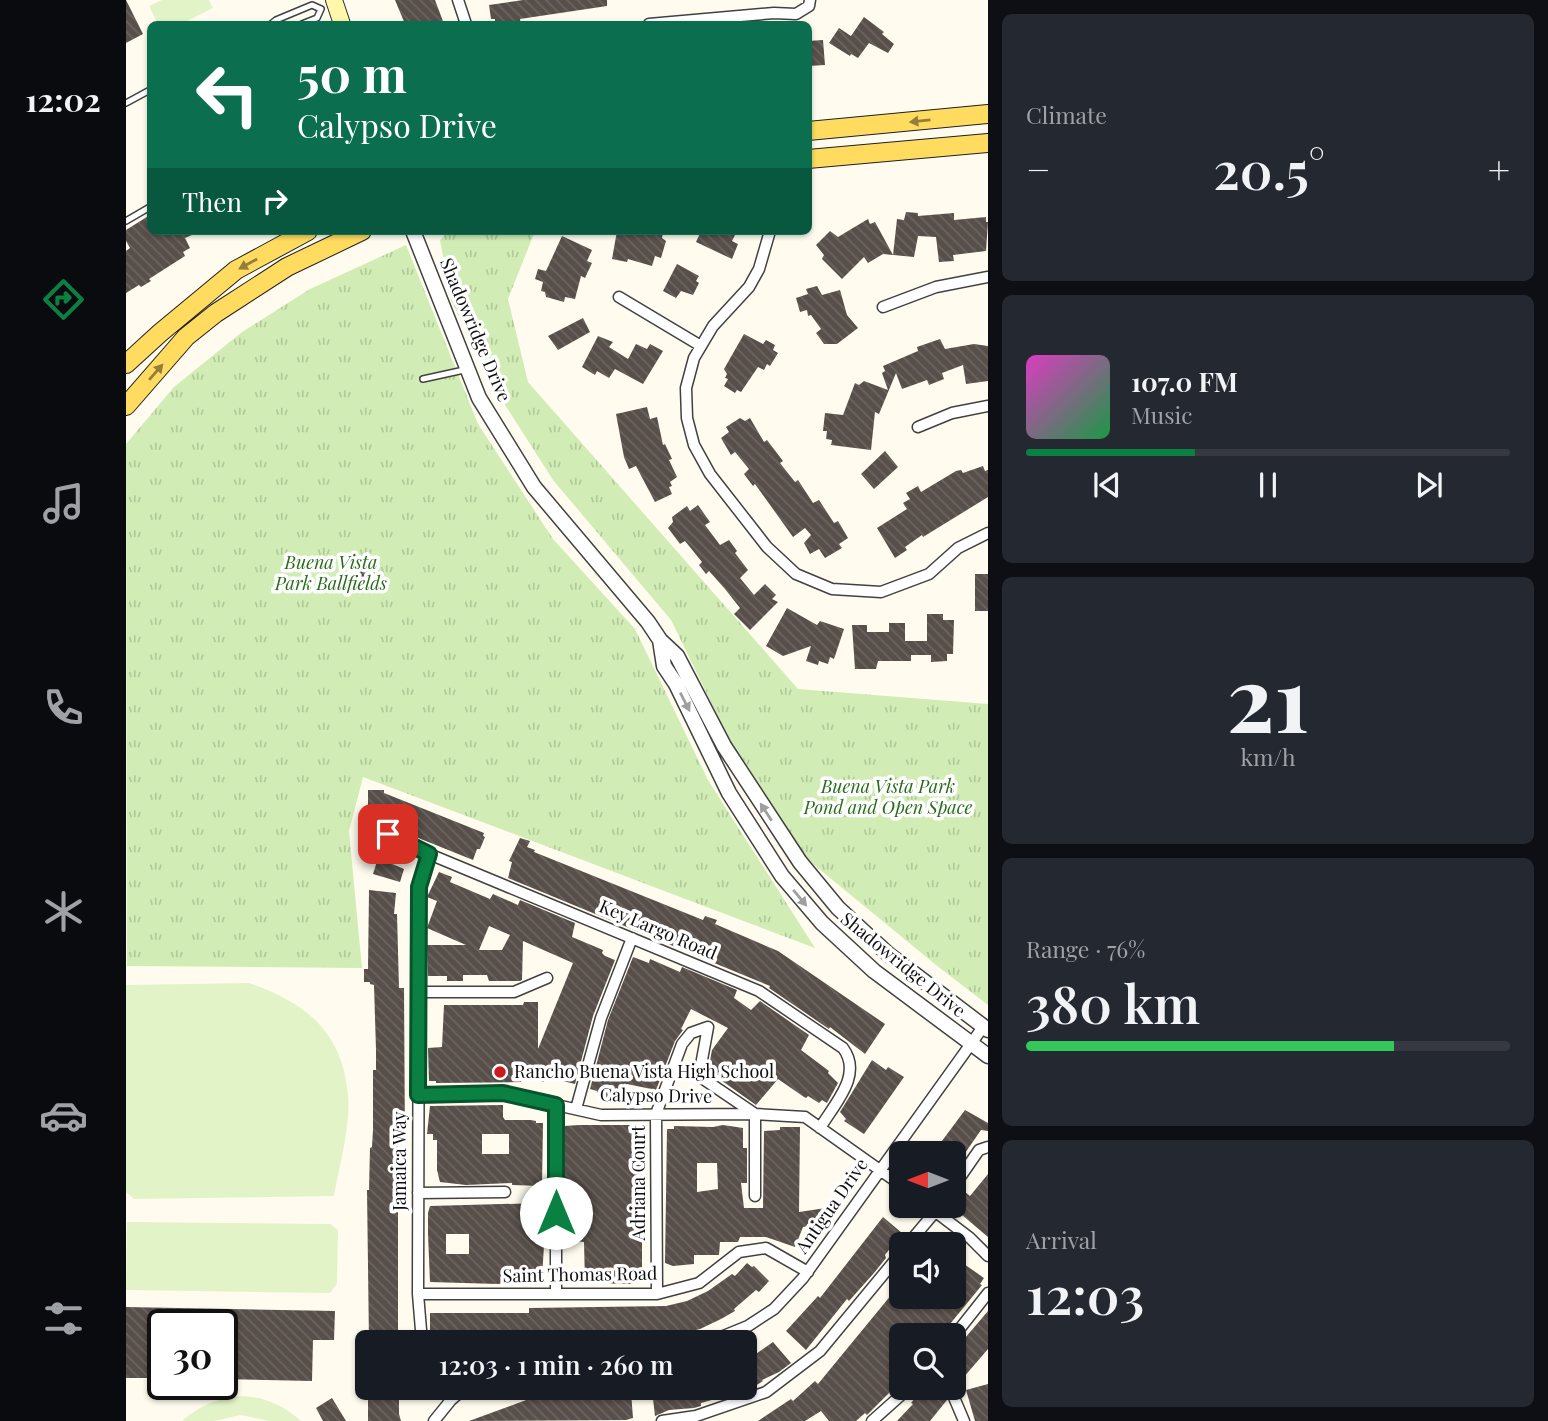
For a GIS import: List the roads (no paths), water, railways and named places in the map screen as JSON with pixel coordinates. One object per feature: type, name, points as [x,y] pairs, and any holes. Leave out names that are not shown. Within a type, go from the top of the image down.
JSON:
[{"type":"main road","points":[[330,4],[340,21]]},
{"type":"main road","points":[[812,131],[988,114]]},
{"type":"main road","points":[[812,159],[988,144]]},
{"type":"main road","points":[[126,364],[160,332],[236,271],[301,235]]},
{"type":"main road","points":[[126,407],[186,337],[216,313],[287,268],[354,235]]},
{"type":"street","points":[[458,0],[465,21]]},
{"type":"street","points":[[683,21],[775,13],[796,14],[809,6],[810,0]]},
{"type":"street","name":"Shadowridge Drive","points":[[415,235],[479,398],[534,487],[648,622],[660,640],[677,656],[724,746],[792,851],[838,908],[888,954],[986,1027]]},
{"type":"street","points":[[769,235],[759,269],[749,287],[712,326],[694,358],[686,388],[687,418],[694,445],[710,474],[767,547],[796,574],[832,589],[881,592],[929,574],[958,548],[988,533]]},
{"type":"street","points":[[883,307],[936,287],[988,277]]},
{"type":"street","points":[[620,297],[701,346]]},
{"type":"street","points":[[918,427],[952,413],[988,406]]},
{"type":"street","name":"Shadowridge Drive","points":[[660,640],[664,666],[676,684],[729,793],[782,876],[822,923],[865,963],[988,1056]]},
{"type":"street","name":"Key Largo Road","points":[[368,823],[429,854],[759,991],[843,1048],[851,1059],[851,1076],[820,1128]]},
{"type":"street","name":"Jamaica Way","points":[[421,1330],[418,1294],[419,887],[429,854]]},
{"type":"street","points":[[576,1109],[601,1018],[632,938]]},
{"type":"street","points":[[419,992],[514,992],[547,978]]},
{"type":"street","points":[[656,1114],[682,1044],[691,1033],[708,1027],[699,1076],[755,1114],[755,1196]]},
{"type":"street","name":"Antigua Drive","points":[[738,1330],[774,1309],[808,1272],[880,1168],[986,1027]]},
{"type":"street","name":"Calypso Drive","points":[[418,1095],[503,1093],[601,1115],[755,1114],[805,1117],[889,1175]]},
{"type":"street","points":[[556,1105],[556,1294]]},
{"type":"street","name":"Adriana Court","points":[[656,1114],[657,1294]]},
{"type":"street","points":[[966,1169],[979,1150],[988,1147]]},
{"type":"street","points":[[418,1193],[505,1192]]},
{"type":"street","points":[[947,1218],[988,1256]]},
{"type":"street","name":"Saint Thomas Road","points":[[418,1294],[657,1294],[699,1283],[739,1252],[766,1248],[808,1272]]},
{"type":"street","points":[[662,1421],[696,1416],[766,1392],[820,1351],[889,1268]]},
{"type":"street","points":[[964,1323],[988,1293]]},
{"type":"street","points":[[872,1421],[896,1400]]},
{"type":"street","points":[[955,1400],[964,1421]]},
{"type":"street","points":[[434,1421],[451,1401]]},
{"type":"lane","points":[[275,21],[312,5],[330,4]]},
{"type":"lane","points":[[310,21],[317,18],[330,4]]},
{"type":"lane","points":[[126,103],[147,92]]},
{"type":"lane","points":[[126,221],[147,209]]},
{"type":"lane","points":[[424,379],[467,369]]},
{"type":"place","name":"Rancho Buena Vista High School","points":[[500,1072]]},
{"type":"park label","name":"Buena Vista Park Ballfields","points":[[331,573]]},
{"type":"park label","name":"Buena Vista Park Pond and Open Space","points":[[888,797]]}]
